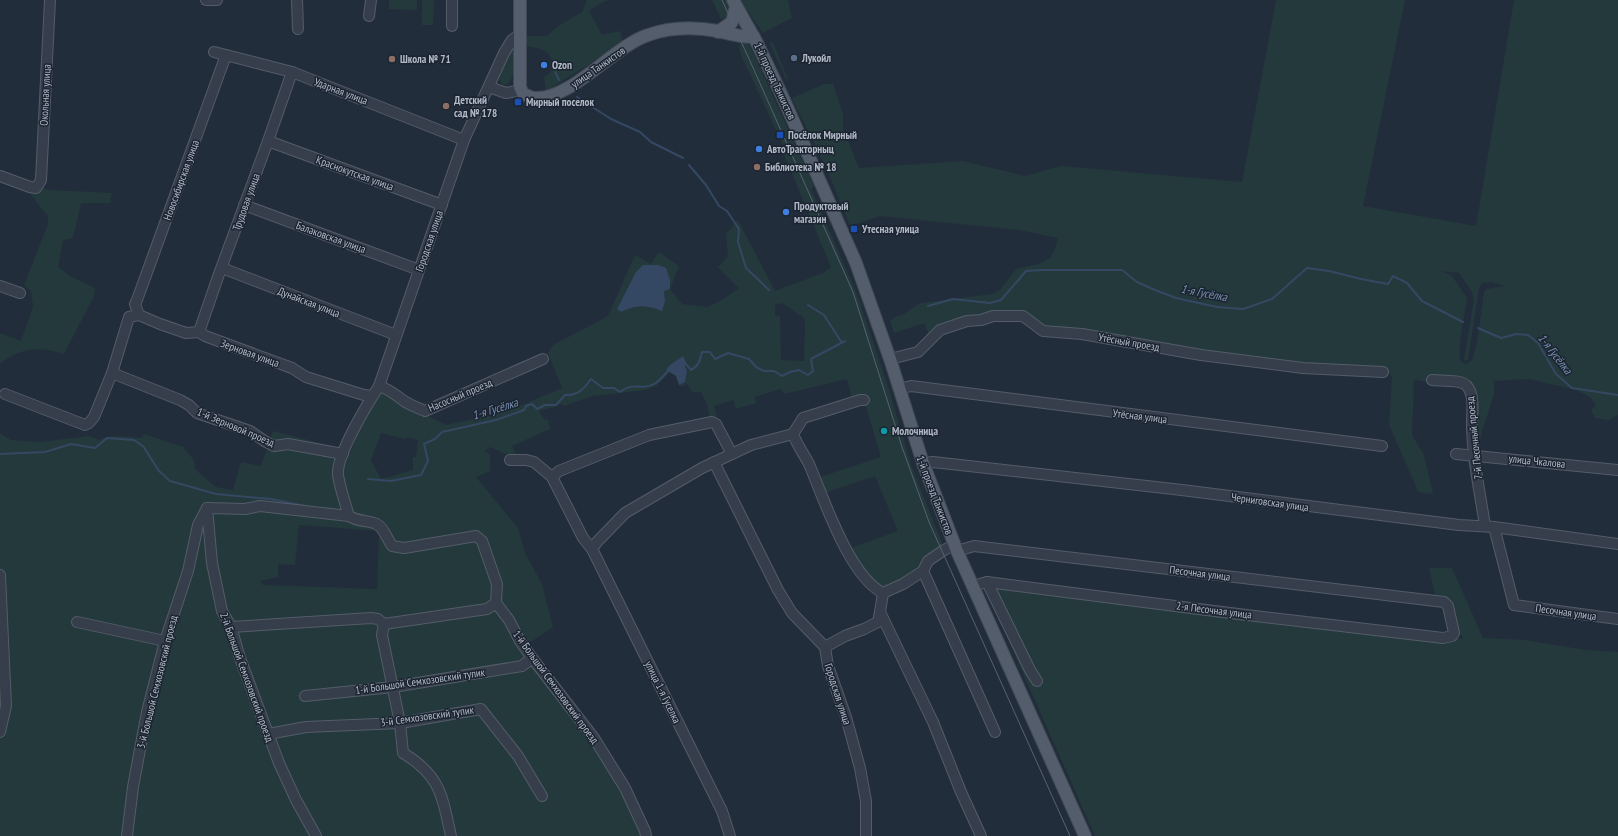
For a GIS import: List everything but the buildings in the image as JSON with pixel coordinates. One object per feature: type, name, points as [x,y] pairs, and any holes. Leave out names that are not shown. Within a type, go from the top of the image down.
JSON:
[{"type":"main road","points":[[520,0],[520,87],[522,90]]},
{"type":"main road","points":[[718,32],[732,22],[734,3]]},
{"type":"main road","name":"1-й проезд Танкистов","points":[[734,3],[754,37],[784,100],[843,232],[872,305],[922,463],[956,548],[1085,836]]},
{"type":"main road","name":"улица Танкистов","points":[[522,90],[523,94],[534,98],[546,97],[567,88],[631,44],[647,35],[669,30],[693,28],[735,36],[754,37]]},
{"type":"street","name":"Окольная улица","points":[[0,176],[30,187],[36,188],[40,184],[50,0]]},
{"type":"street","points":[[206,0],[217,0]]},
{"type":"street","points":[[297,0],[298,29]]},
{"type":"street","points":[[369,16],[371,0]]},
{"type":"street","points":[[452,0],[452,26]]},
{"type":"street","name":"Городская улица","points":[[349,516],[338,474],[339,463],[363,410],[379,386],[464,140],[481,101],[512,40],[520,34]]},
{"type":"street","name":"Ударная улица","points":[[214,52],[292,72],[464,140]]},
{"type":"street","name":"Новосибирская улица","points":[[139,315],[135,304],[226,56]]},
{"type":"street","name":"Трудовая улица","points":[[199,332],[292,72]]},
{"type":"street","points":[[489,87],[506,93],[522,90]]},
{"type":"street","name":"Краснокутская улица","points":[[268,141],[442,205]]},
{"type":"street","name":"Балаковская улица","points":[[244,205],[419,270]]},
{"type":"street","name":"Дунайская улица","points":[[222,268],[396,335]]},
{"type":"street","points":[[0,286],[20,294]]},
{"type":"street","points":[[5,394],[85,425],[89,423],[94,417],[112,373],[129,317],[139,315]]},
{"type":"street","name":"Зерновая улица","points":[[139,315],[186,333],[199,332],[205,336],[292,368],[306,377],[364,395],[372,396]]},
{"type":"street","name":"Утёсный проезд","points":[[890,358],[918,352],[940,330],[967,321],[981,320],[993,316],[1023,316],[1043,332],[1082,334],[1201,355],[1303,368],[1383,372]]},
{"type":"street","name":"Насосный проезд","points":[[379,386],[400,396],[404,401],[425,411],[543,359]]},
{"type":"street","name":"1-й Зерновой проезд","points":[[112,373],[180,400],[189,405],[197,413],[250,431],[274,446],[288,444],[343,454]]},
{"type":"street","name":"7-й Песочный проезд","points":[[1432,380],[1462,382],[1467,386],[1472,400],[1472,425],[1475,455],[1489,526],[1514,605]]},
{"type":"street","name":"Утёсная улица","points":[[899,388],[911,386],[1382,446]]},
{"type":"street","points":[[592,549],[625,513],[714,462],[751,445],[793,434],[803,418],[864,400]]},
{"type":"street","points":[[552,477],[566,469],[649,435],[712,422],[716,424],[732,454]]},
{"type":"street","points":[[714,462],[792,613],[825,647],[845,636],[878,622],[883,593],[877,590],[861,575],[846,550],[808,462],[793,434]]},
{"type":"street","name":"улица Чкалова","points":[[1456,454],[1618,470]]},
{"type":"street","name":"улица 1-я Гуселка","points":[[510,460],[526,460],[534,462],[552,477],[583,538],[592,549],[596,557],[722,812],[730,836]]},
{"type":"street","name":"Черниговская улица","points":[[922,463],[933,462],[972,466],[1182,490],[1459,525],[1489,526],[1618,544]]},
{"type":"street","points":[[207,508],[245,509],[260,506],[349,516],[359,522],[375,523],[381,528],[392,546],[404,548],[476,536],[482,541],[497,584],[496,603],[487,608],[384,624],[378,619],[372,618],[231,627]]},
{"type":"street","name":"2-й Большой Семхозовский проезд","points":[[207,508],[212,563],[222,611],[231,627],[240,658],[278,763],[316,836]]},
{"type":"street","name":"3-й Большой Семхозовский проезд","points":[[126,836],[134,782],[146,719],[165,641],[188,571],[198,525],[207,508]]},
{"type":"street","name":"Песочная улица","points":[[883,593],[903,584],[923,571],[928,561],[944,550],[974,546],[1444,602],[1448,606],[1454,633]]},
{"type":"street","points":[[923,571],[994,732]]},
{"type":"street","points":[[0,576],[6,706],[0,732]]},
{"type":"street","points":[[987,582],[1030,670],[1037,681]]},
{"type":"street","name":"2-я Песочная улица","points":[[973,586],[987,582],[1443,638],[1452,636],[1454,633]]},
{"type":"street","name":"1-й Большой Семхозовский проезд","points":[[496,603],[509,620],[520,641],[532,658],[594,738],[626,788],[646,836]]},
{"type":"street","name":"Песочная улица","points":[[1514,605],[1618,619]]},
{"type":"street","points":[[880,612],[933,722],[961,792],[981,836]]},
{"type":"street","points":[[77,622],[165,641]]},
{"type":"street","points":[[384,624],[382,635],[400,722],[403,753],[417,762],[432,777],[440,790],[451,836]]},
{"type":"street","name":"Городская улица","points":[[825,647],[828,666],[846,717],[860,768],[866,801],[866,836]]},
{"type":"street","name":"1-й Большой Семхозовский тупик","points":[[305,696],[393,688],[522,666],[532,658]]},
{"type":"street","name":"3-й Семхозовский тупик","points":[[268,734],[306,727],[400,722],[481,709],[518,756],[542,796]]},
{"type":"green space","points":[[389,0],[417,0],[417,10],[389,9]]},
{"type":"green space","points":[[422,0],[434,0],[433,25],[422,25]]},
{"type":"green space","points":[[587,0],[609,0],[589,11],[602,35],[620,31],[623,43],[546,91],[544,77],[551,72],[553,61],[547,53],[541,49],[525,45],[525,36],[547,36],[558,26],[582,12]]},
{"type":"green space","points":[[712,0],[726,0],[730,11],[724,18],[721,19]]},
{"type":"green space","points":[[740,0],[788,0],[792,18],[763,33]]},
{"type":"green space","points":[[1276,0],[1405,0],[1363,206],[1476,226],[1514,0],[1618,0],[1618,415],[1609,420],[1595,418],[1591,410],[1596,405],[1590,397],[1576,390],[1529,379],[1494,381],[1494,394],[1476,451],[1474,399],[1462,387],[1414,380],[1412,435],[1424,455],[1433,493],[1425,494],[1418,491],[1389,425],[1392,377],[1385,369],[1289,362],[1226,354],[1133,337],[1081,330],[1044,329],[998,312],[930,336],[924,323],[894,333],[890,321],[897,316],[904,314],[920,303],[992,294],[1000,290],[1016,269],[1039,264],[1050,258],[1055,249],[1058,238],[1019,230],[880,216],[850,226],[828,172],[792,98],[824,84],[833,84],[843,113],[843,128],[859,168],[963,161],[1025,176],[1061,166],[1242,182]],"holes":[[[1442,271],[1459,273],[1472,292],[1474,299],[1464,360],[1466,361],[1468,360],[1479,288],[1482,283],[1491,282],[1505,286],[1487,289],[1484,292],[1477,343],[1472,360],[1466,364],[1461,360],[1460,352],[1467,298],[1452,276]]]},
{"type":"green space","points":[[771,42],[773,43],[788,79],[786,79],[770,44]]},
{"type":"green space","points":[[741,43],[746,43],[750,46],[814,186],[811,189],[857,294],[890,393],[912,467],[942,543],[941,546],[924,559],[924,564],[890,589],[877,588],[848,549],[898,531],[875,476],[824,493],[817,478],[881,457],[865,404],[852,399],[847,379],[784,394],[781,389],[755,397],[756,403],[736,409],[733,400],[714,406],[719,423],[710,420],[707,404],[701,392],[692,392],[687,384],[680,387],[679,385],[685,381],[687,371],[683,357],[670,365],[667,372],[669,373],[656,386],[646,390],[593,396],[564,406],[561,404],[539,411],[544,419],[548,420],[550,429],[512,446],[515,453],[521,458],[514,458],[490,447],[484,451],[490,454],[490,471],[476,477],[518,528],[525,553],[542,584],[553,627],[529,643],[536,657],[594,735],[642,836],[0,836],[0,433],[11,440],[41,442],[89,436],[99,440],[115,436],[142,438],[144,434],[183,447],[194,460],[195,469],[216,487],[233,490],[241,462],[261,466],[273,431],[336,447],[350,453],[369,406],[381,393],[446,425],[492,415],[527,403],[562,388],[548,353],[553,345],[608,316],[635,255],[651,264],[659,252],[679,266],[670,289],[682,304],[707,307],[722,300],[739,288],[718,267],[728,256],[726,234],[738,220],[775,291],[823,273],[831,267],[783,152],[785,149],[740,53],[739,46]],"holes":[[[658,265],[665,301],[649,306],[630,308],[621,312],[617,309],[628,288],[649,266]],[[782,303],[804,318],[804,361],[781,360],[780,316],[775,315],[775,305]],[[381,433],[405,439],[406,437],[418,440],[416,457],[413,457],[413,470],[381,479],[371,460]],[[299,525],[379,531],[377,589],[263,585],[260,581],[278,577],[278,564],[295,565]]]},
{"type":"green space","points":[[514,47],[513,74],[506,85],[502,84],[499,80],[500,73],[511,48]]},
{"type":"green space","points":[[44,186],[45,189],[49,190],[112,193],[110,203],[81,203],[73,238],[63,240],[58,267],[70,276],[95,288],[94,296],[64,354],[55,351],[38,349],[23,351],[15,354],[0,364],[0,333],[21,341],[33,307],[31,291],[24,285],[48,224],[48,216],[29,192]]},
{"type":"green space","points":[[1429,568],[1452,568],[1483,638],[1525,640],[1586,650],[1618,652],[1618,836],[1095,836],[985,587],[985,585],[1464,639],[1457,630],[1454,621],[1436,599]]},
{"type":"water","points":[[643,265],[658,265],[666,268],[670,280],[670,289],[664,291],[665,301],[662,311],[651,308],[637,307],[621,312],[617,309],[636,272]]},
{"type":"water","points":[[683,356],[686,362],[685,366],[687,371],[685,382],[679,385],[676,376],[666,370],[670,365]]},
{"type":"waterway","points":[[555,72],[559,80]]},
{"type":"waterway","points":[[577,97],[611,119],[640,132],[651,142],[683,158]]},
{"type":"waterway","points":[[689,165],[706,185],[719,206],[727,211],[739,229],[738,242],[746,268],[769,290]]},
{"type":"waterway","name":"1-я Гусёлка","points":[[928,306],[953,299],[990,303],[1001,300],[1026,271],[1122,270],[1137,282],[1176,298],[1217,307],[1243,309],[1272,299],[1307,268],[1329,271],[1388,284],[1393,276],[1407,283],[1422,301],[1463,322]]},
{"type":"waterway","points":[[808,305],[824,315],[842,343]]},
{"type":"waterway","name":"1-я Гусёлка","points":[[1478,328],[1501,338],[1516,334],[1528,335],[1538,343],[1556,374],[1572,388],[1618,395]]},
{"type":"waterway","name":"1-я Гусёлка","points":[[685,363],[691,370],[697,365],[702,352],[710,352],[715,359],[728,353],[749,359],[756,367],[764,371],[774,371],[782,376],[799,370],[808,375],[813,371],[811,359],[845,341]]},
{"type":"waterway","name":"1-я Гусёлка","points":[[368,479],[391,481],[421,475],[428,461],[424,444],[435,439],[442,432],[496,420],[524,410],[526,406],[532,404],[537,409],[545,405],[556,405],[565,395],[580,391],[591,379],[603,388],[614,388],[620,392],[633,386],[650,386],[660,380],[668,371]]},
{"type":"waterway","name":"1-я Гусёлка","points":[[0,454],[45,452],[71,444],[95,448],[107,438],[134,440],[143,446],[159,471],[170,481],[216,494],[271,499],[305,506]]},
{"type":"tram line","points":[[722,0],[853,292],[902,447],[929,522],[1070,836]]},
{"type":"place","name":"Лукойл","points":[[794,58]]},
{"type":"place","name":"Школа № 71","points":[[392,59]]},
{"type":"place","name":"Ozon","points":[[544,65]]},
{"type":"place","name":"Мирный поселок","points":[[518,102]]},
{"type":"place","name":"Детский сад № 178","points":[[446,106]]},
{"type":"place","name":"Посёлок Мирный","points":[[780,135]]},
{"type":"place","name":"АвтоТракторныц","points":[[759,149]]},
{"type":"place","name":"Библиотека № 18","points":[[757,167]]},
{"type":"place","name":"Продуктовый магазин","points":[[786,212]]},
{"type":"place","name":"Утесная улица","points":[[854,229]]},
{"type":"place","name":"Молочница","points":[[884,431]]}]
